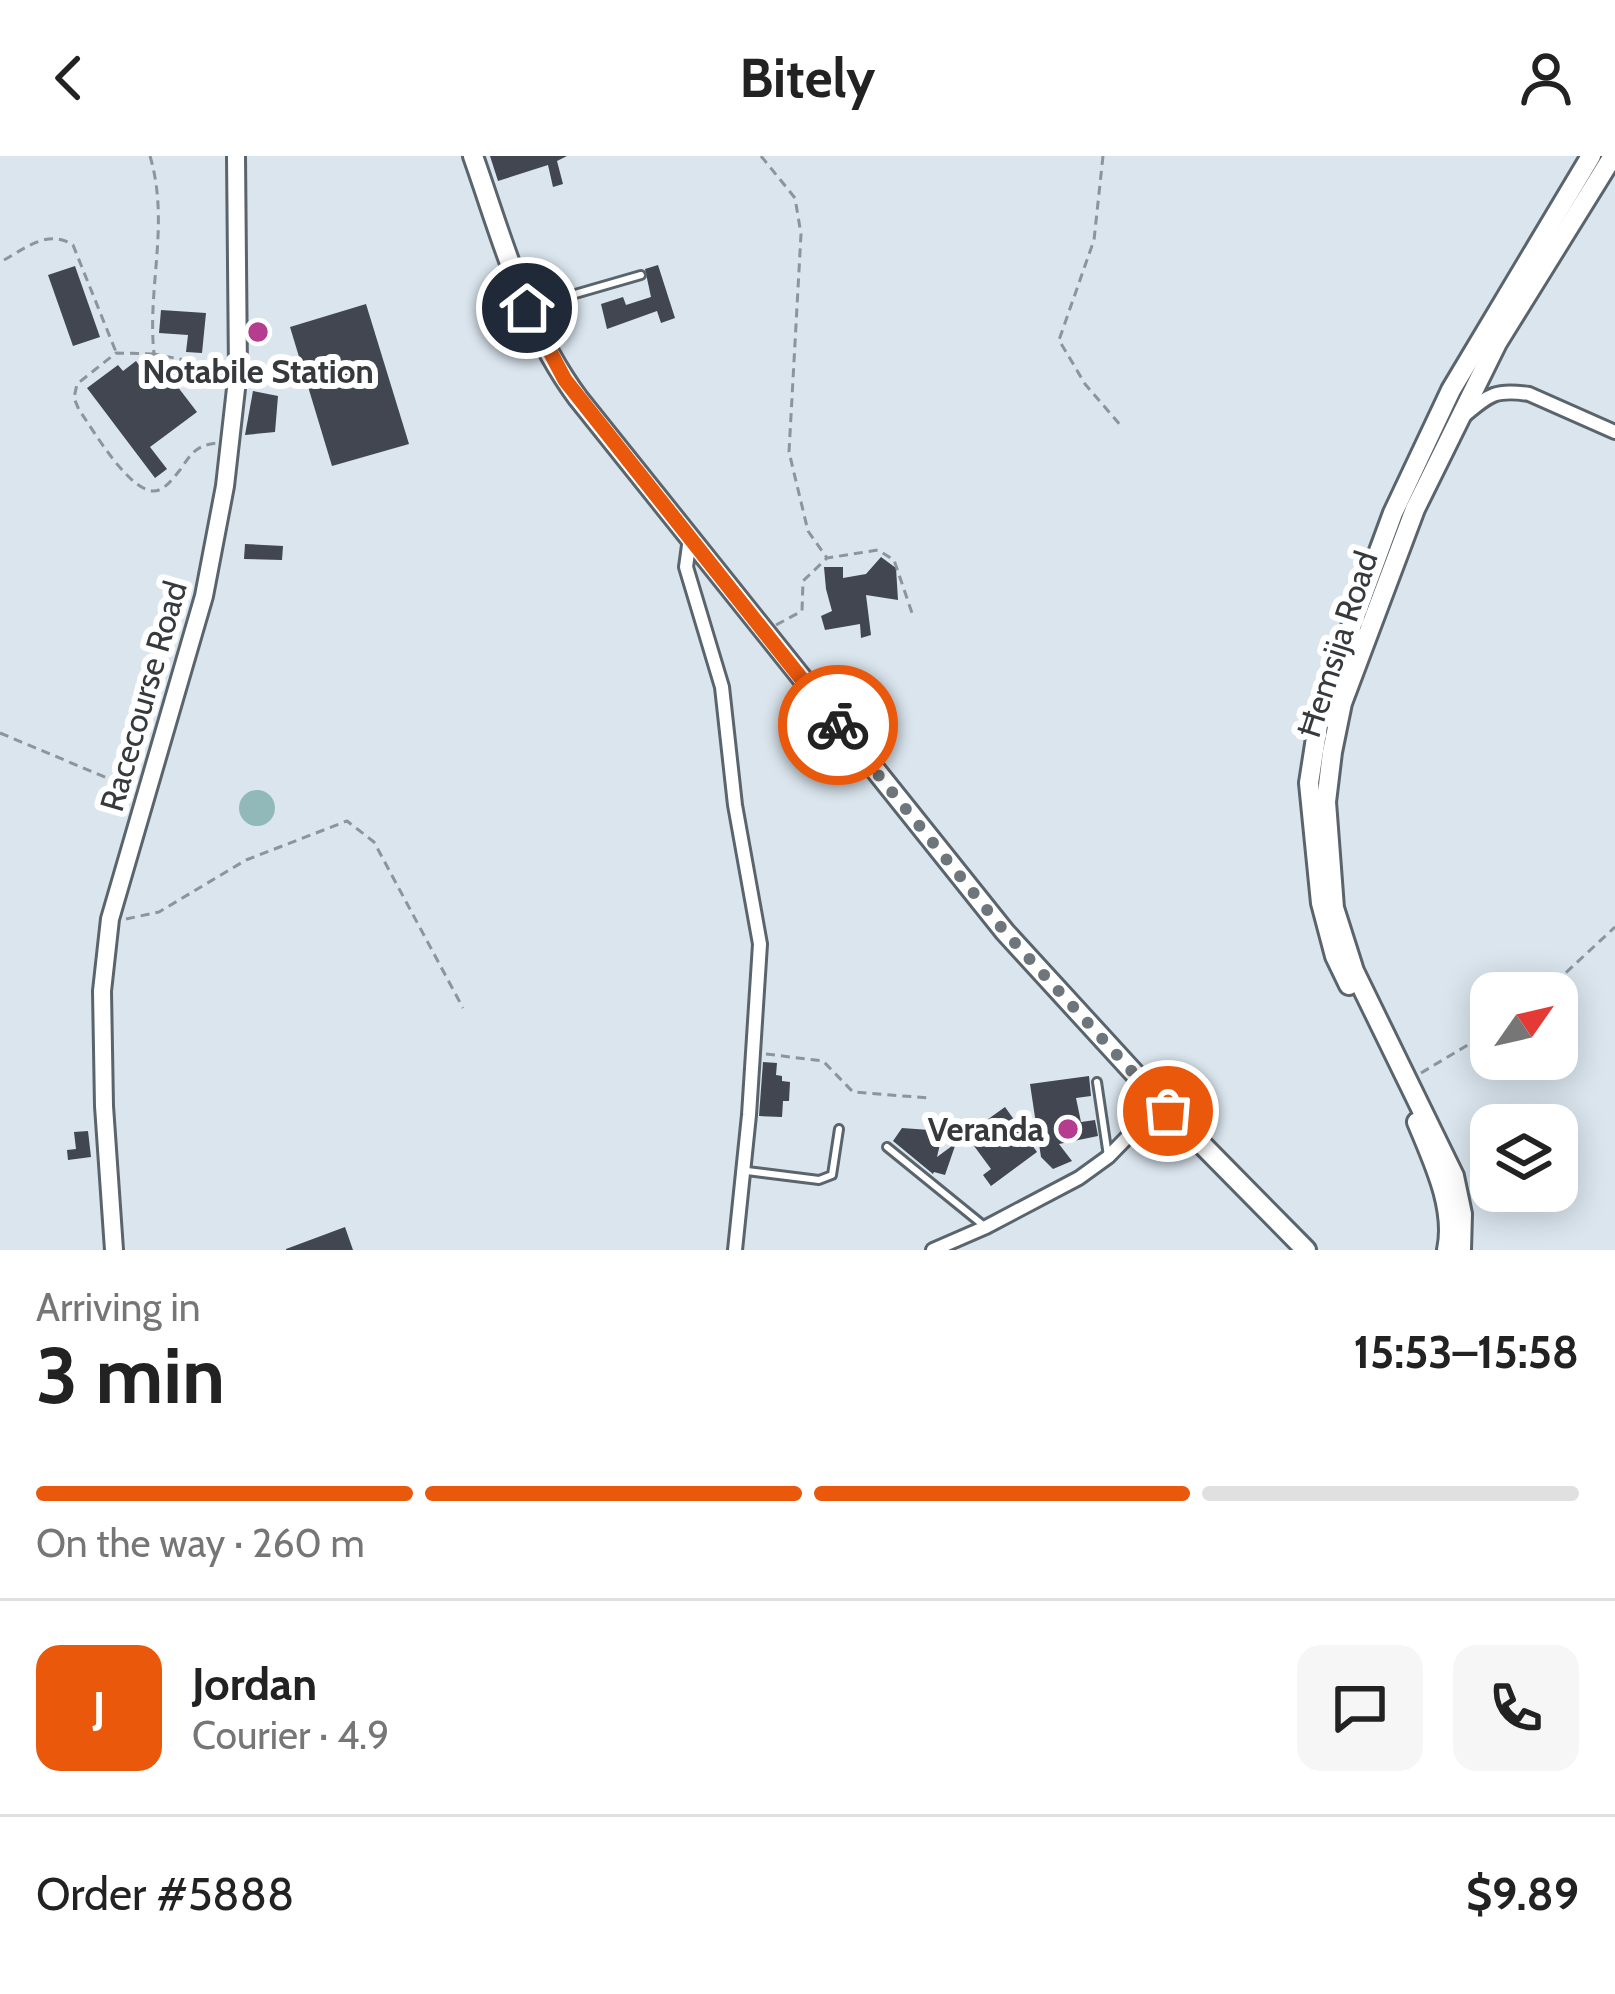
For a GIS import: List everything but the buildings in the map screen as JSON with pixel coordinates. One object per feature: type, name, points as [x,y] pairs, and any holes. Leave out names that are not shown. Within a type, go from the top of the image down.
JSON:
[{"type":"main road","name":"Racecourse Road","points":[[114,1250],[101,1028],[110,919],[204,596],[231,445],[238,371],[236,156]]},
{"type":"main road","points":[[472,156],[527,308],[565,380],[1005,932],[1168,1111],[1306,1250]]},
{"type":"main road","name":"Ħemsija Road","points":[[1447,1250],[1450,1236],[1444,1193],[1419,1126],[1335,956],[1321,904],[1309,783],[1318,725],[1333,676],[1393,513],[1450,390],[1591,156]]},
{"type":"main road","name":"Ħemsija Road","points":[[1465,1250],[1454,1176],[1354,970],[1334,908],[1326,802],[1342,704],[1415,509],[1497,343],[1613,156]]},
{"type":"street","points":[[1456,423],[1498,391],[1529,394],[1615,432]]},
{"type":"street","points":[[690,538],[686,567],[722,687],[735,805],[760,944],[735,1250]]},
{"type":"street","points":[[933,1250],[986,1228],[1079,1178],[1142,1122],[1168,1111]]},
{"type":"lane","points":[[527,308],[641,275]]},
{"type":"lane","points":[[1097,1082],[1108,1157]]},
{"type":"lane","points":[[743,1170],[819,1180],[832,1175],[839,1129]]},
{"type":"lane","points":[[887,1147],[986,1228]]},
{"type":"path","points":[[150,156],[158,184],[160,235],[150,318],[154,354]]},
{"type":"path","points":[[761,156],[795,199],[801,234],[789,452],[808,531],[826,558]]},
{"type":"path","points":[[1103,156],[1094,240],[1059,340],[1085,384],[1122,427]]},
{"type":"path","points":[[4,260],[52,236],[74,244],[116,353]]},
{"type":"path","points":[[231,445],[204,444],[160,490],[151,492],[128,479],[74,398],[77,384],[116,353],[154,354],[238,371]]},
{"type":"path","points":[[764,632],[802,610],[802,581],[826,558],[878,550],[894,560],[912,613]]},
{"type":"path","points":[[0,733],[147,794]]},
{"type":"path","points":[[110,919],[131,920],[159,912],[246,860],[347,821],[374,842],[463,1008]]},
{"type":"path","points":[[1567,972],[1615,927]]},
{"type":"path","points":[[1409,1079],[1470,1043]]},
{"type":"path","points":[[753,1052],[824,1061],[853,1092],[929,1097]]},
{"type":"shaded area","points":[[257,790],[270,795],[275,808],[270,821],[257,826],[244,821],[239,808],[244,795]]},
{"type":"way so far","points":[[838,725],[1005,932],[1168,1111]]},
{"type":"place","name":"Notabile Station","points":[[258,332]]},
{"type":"place","name":"Veranda","points":[[1068,1129]]},
{"type":"route","points":[[527,308],[565,380],[838,725]]}]
